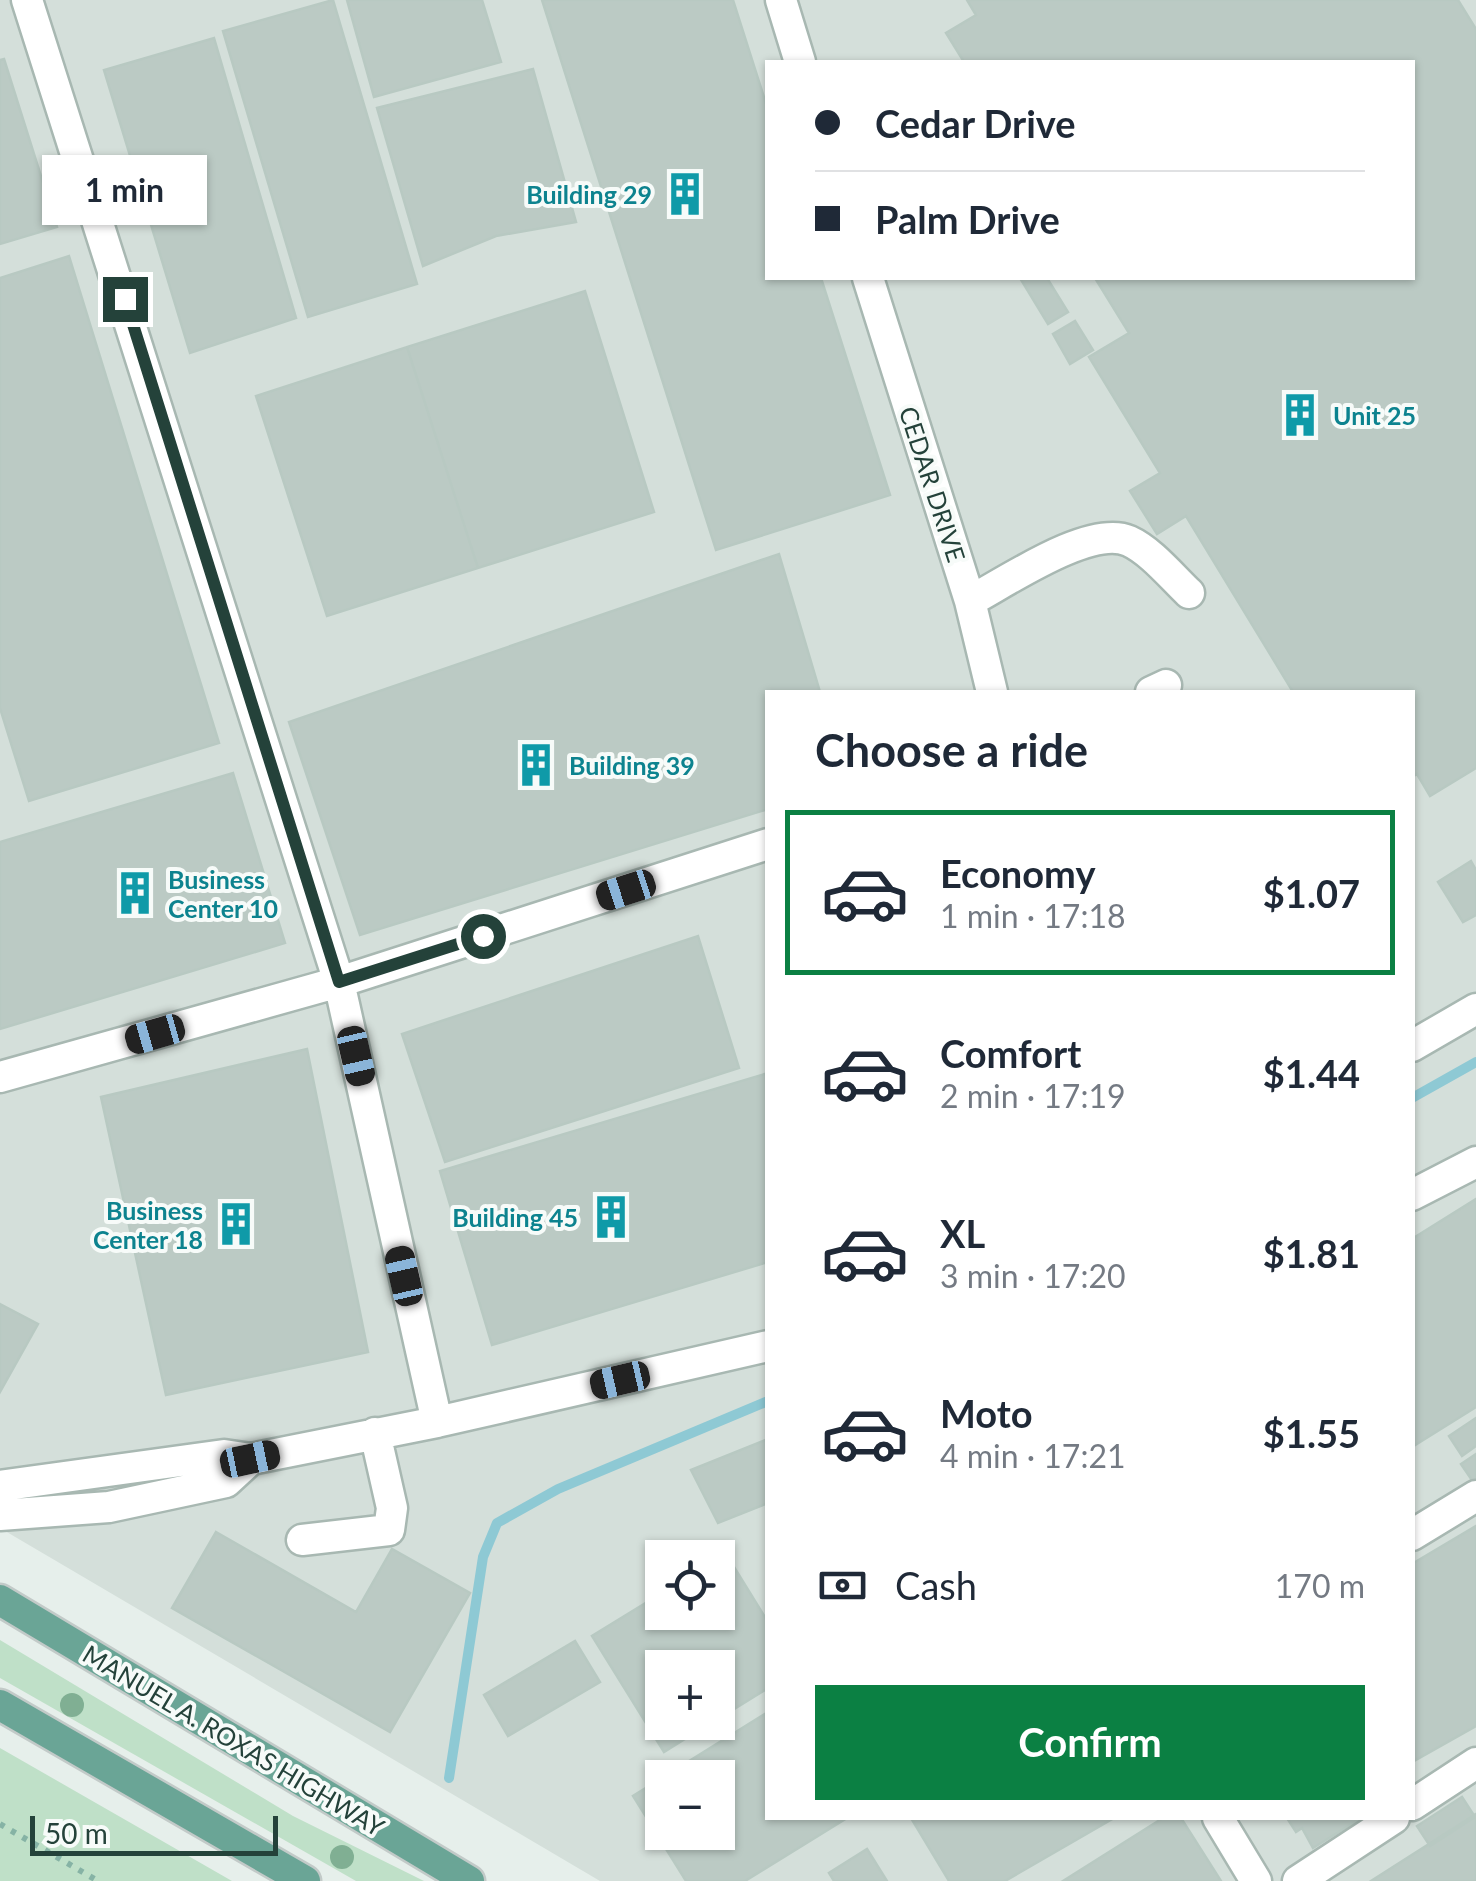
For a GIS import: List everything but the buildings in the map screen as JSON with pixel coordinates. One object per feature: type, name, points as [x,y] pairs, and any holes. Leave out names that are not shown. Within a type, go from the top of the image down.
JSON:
[{"type":"main road","name":"MANUEL A. ROXAS HIGHWAY","points":[[0,1600],[469,1881]]},
{"type":"main road","points":[[0,1705],[304,1881]]},
{"type":"street","points":[[0,13],[33,1],[339,982],[436,1422]]},
{"type":"street","points":[[787,3],[800,60]]},
{"type":"street","name":"CEDAR DRIVE","points":[[869,280],[970,600],[992,690]]},
{"type":"street","points":[[970,600],[1075,546],[1108,536],[1130,542],[1189,593]]},
{"type":"street","points":[[0,1077],[339,982],[765,845]]},
{"type":"street","points":[[1415,1044],[1476,1008]]},
{"type":"street","points":[[1415,1193],[1476,1162]]},
{"type":"street","points":[[0,1486],[224,1456],[250,1459],[436,1422],[765,1347]]},
{"type":"street","points":[[302,1540],[389,1530],[392,1508],[375,1433]]},
{"type":"street","points":[[0,1515],[109,1508],[226,1482],[250,1459]]},
{"type":"street","points":[[1415,1533],[1476,1496]]},
{"type":"street","points":[[1415,1803],[1476,1763]]},
{"type":"street","points":[[1219,1820],[1256,1881]]},
{"type":"street","points":[[1298,1881],[1391,1820]]},
{"type":"path","points":[[0,1824],[98,1881]]},
{"type":"shaded area","points":[[0,0],[1476,0],[1476,1881],[600,1881],[0,1528]]},
{"type":"green space","points":[[0,1640],[293,1816],[424,1881],[356,1881],[0,1678]]},
{"type":"green space","points":[[0,1748],[232,1881],[0,1881]]},
{"type":"waterway","points":[[1415,1096],[1476,1062]]},
{"type":"waterway","points":[[449,1778],[483,1557],[497,1523],[558,1489],[765,1402]]},
{"type":"place","name":"Building 29","points":[[685,194]]},
{"type":"place","name":"Unit 25","points":[[1300,415]]},
{"type":"place","name":"Building 39","points":[[536,765]]},
{"type":"place","name":"Business Center 10","points":[[135,893]]},
{"type":"place","name":"Building 45","points":[[611,1217]]},
{"type":"place","name":"Business Center 18","points":[[236,1224]]},
{"type":"route","points":[[125,299],[339,982],[483,936]]}]
